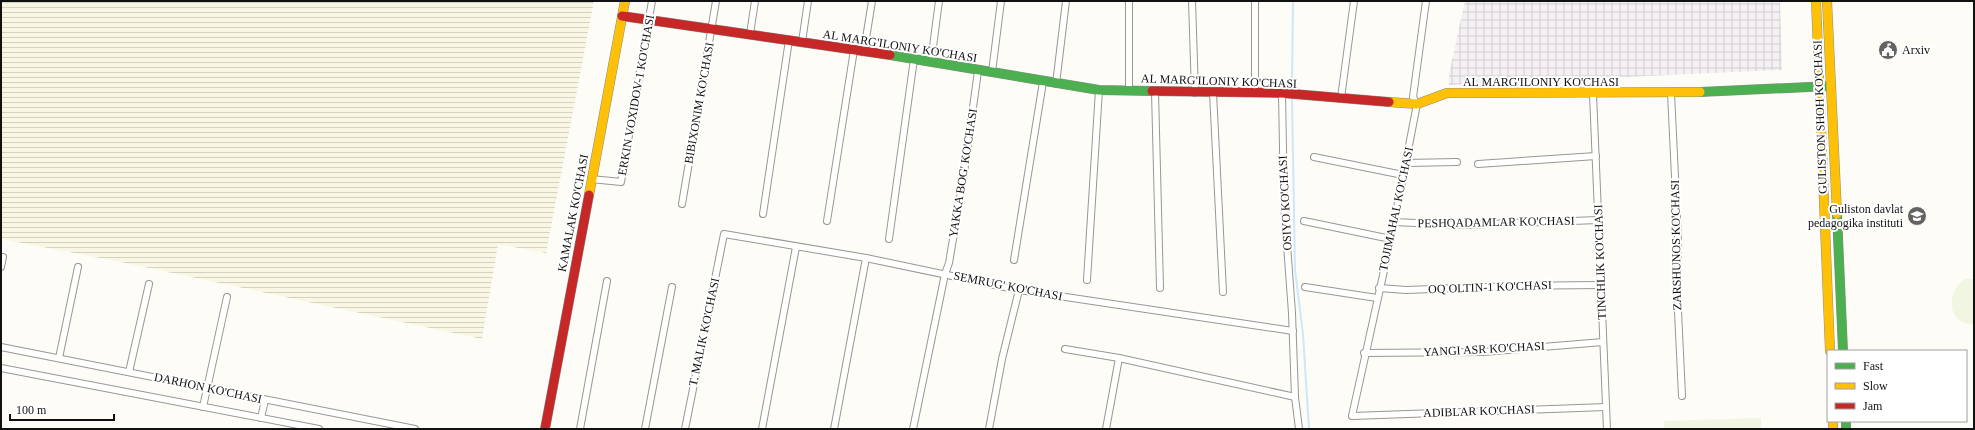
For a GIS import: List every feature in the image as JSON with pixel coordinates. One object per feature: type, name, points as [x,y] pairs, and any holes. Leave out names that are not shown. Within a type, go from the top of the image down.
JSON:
[{"type":"street","name":"KAMALAK KO'CHASI","points":[[544,429],[625,1]]},
{"type":"street","name":"ERKIN VOXIDOV-1 KO'CHASI","points":[[592,179],[621,182],[652,1]]},
{"type":"street","name":"BIBIXONIM KO'CHASI","points":[[682,204],[716,1]]},
{"type":"street","points":[[750,34],[755,1]]},
{"type":"street","points":[[802,42],[808,1]]},
{"type":"street","points":[[864,51],[872,1]]},
{"type":"street","points":[[931,62],[939,1]]},
{"type":"street","points":[[992,72],[1001,1]]},
{"type":"street","points":[[1056,84],[1066,1]]},
{"type":"street","points":[[1129,1],[1129,90]]},
{"type":"street","points":[[1192,1],[1194,93]]},
{"type":"street","points":[[1255,1],[1255,93]]},
{"type":"street","points":[[1341,98],[1354,1]]},
{"type":"street","name":"TOJIMAHAL KO'CHASI","points":[[1352,416],[1364,353],[1391,239],[1417,104],[1413,97],[1426,1]]},
{"type":"street","name":"GULISTON SHOH KO'CHASI","points":[[1816,1],[1830,350]]},
{"type":"street","name":"GULISTON SHOH KO'CHASI","points":[[1827,1],[1843,350]]},
{"type":"street","name":"AL MARG'ILONIY KO'CHASI","points":[[622,16],[649,22],[712,31],[750,34],[864,51],[1043,82],[1099,90],[1194,93],[1282,93],[1417,104],[1447,93],[1671,93],[1830,86]]},
{"type":"street","points":[[763,214],[789,40]]},
{"type":"street","points":[[827,221],[854,50]]},
{"type":"street","points":[[889,239],[914,59]]},
{"type":"street","name":"YAKKA BOG' KO'CHASI","points":[[913,429],[945,274],[949,263],[964,173],[978,70]]},
{"type":"street","points":[[1014,260],[1043,82]]},
{"type":"street","points":[[1087,280],[1099,90]]},
{"type":"street","points":[[1155,92],[1160,288]]},
{"type":"street","points":[[1213,93],[1223,292]]},
{"type":"street","name":"OSIYO KO'CHASI","points":[[1282,93],[1284,204],[1292,313],[1295,397],[1299,429]]},
{"type":"street","name":"ZARSHUNOS KO'CHASI","points":[[1671,93],[1678,240],[1678,311],[1682,396]]},
{"type":"street","name":"TINCHLIK KO'CHASI","points":[[1593,94],[1607,429]]},
{"type":"street","points":[[1478,164],[1596,156]]},
{"type":"street","points":[[1314,157],[1403,175]]},
{"type":"street","points":[[1406,163],[1457,162]]},
{"type":"street","name":"PESHQADAMLAR KO'CHASI","points":[[1394,222],[1460,224],[1598,220]]},
{"type":"street","points":[[1304,221],[1391,239]]},
{"type":"street","name":"SEMRUG' KO'CHASI","points":[[724,234],[866,258],[1019,290],[1293,331]]},
{"type":"street","name":"T. MALIK KO'CHASI","points":[[684,429],[724,234]]},
{"type":"street","points":[[762,429],[796,247]]},
{"type":"street","points":[[1,267],[3,257]]},
{"type":"street","points":[[834,429],[866,258]]},
{"type":"street","points":[[59,358],[78,267]]},
{"type":"street","points":[[580,429],[607,281]]},
{"type":"street","points":[[130,372],[149,284]]},
{"type":"street","name":"OQ OLTIN-1 KO'CHASI","points":[[1379,288],[1406,290],[1512,286],[1601,285]]},
{"type":"street","points":[[645,429],[672,287]]},
{"type":"street","points":[[1305,287],[1377,298]]},
{"type":"street","points":[[988,429],[1002,359],[1019,290]]},
{"type":"street","points":[[203,407],[227,297]]},
{"type":"street","name":"YANGI ASR KO'CHASI","points":[[1364,353],[1484,352],[1604,342]]},
{"type":"street","name":"DARHON KO'CHASI","points":[[1,348],[59,358],[415,429]]},
{"type":"street","points":[[1065,349],[1118,358],[1295,397]]},
{"type":"street","points":[[1106,429],[1118,358]]},
{"type":"street","points":[[1,368],[319,429]]},
{"type":"street","points":[[261,418],[265,400]]},
{"type":"street","name":"ADIBLAR KO'CHASI","points":[[1352,416],[1606,407]]},
{"type":"shaded area","points":[[1,1],[594,1],[546,253],[498,244],[482,339],[116,261],[1,239]]},
{"type":"shaded area","points":[[1465,1],[1780,1],[1782,70],[1449,85],[1449,74]]},
{"type":"green space","points":[[1965,279],[1974,279],[1974,324],[1965,323],[1958,319],[1954,314],[1952,307],[1954,292]]},
{"type":"green space","points":[[1761,418],[1761,429],[1664,429],[1664,421]]},
{"type":"waterway","points":[[1292,86],[1293,1]]},
{"type":"waterway","points":[[1292,99],[1295,270],[1303,334],[1309,429]]},
{"type":"traffic: fast","points":[[890,55],[1099,90],[1152,91]]},
{"type":"traffic: fast","points":[[1700,92],[1830,86]]},
{"type":"traffic: fast","points":[[1837,214],[1843,350]]},
{"type":"traffic: fast","points":[[1846,422],[1846,429]]},
{"type":"traffic: slow","points":[[589,195],[625,1]]},
{"type":"traffic: slow","points":[[1816,1],[1830,350]]},
{"type":"traffic: slow","points":[[1827,1],[1837,214]]},
{"type":"traffic: slow","points":[[1389,102],[1417,104],[1447,93],[1700,92]]},
{"type":"traffic: slow","points":[[1833,422],[1833,429]]},
{"type":"traffic: jam","points":[[622,16],[890,55]]},
{"type":"traffic: jam","points":[[1152,91],[1282,93],[1389,102]]},
{"type":"traffic: jam","points":[[545,429],[589,195]]},
{"type":"place","name":"Arxiv","points":[[1888,50]]},
{"type":"place","name":"Guliston davlat pedagogika instituti","points":[[1917,216]]}]
